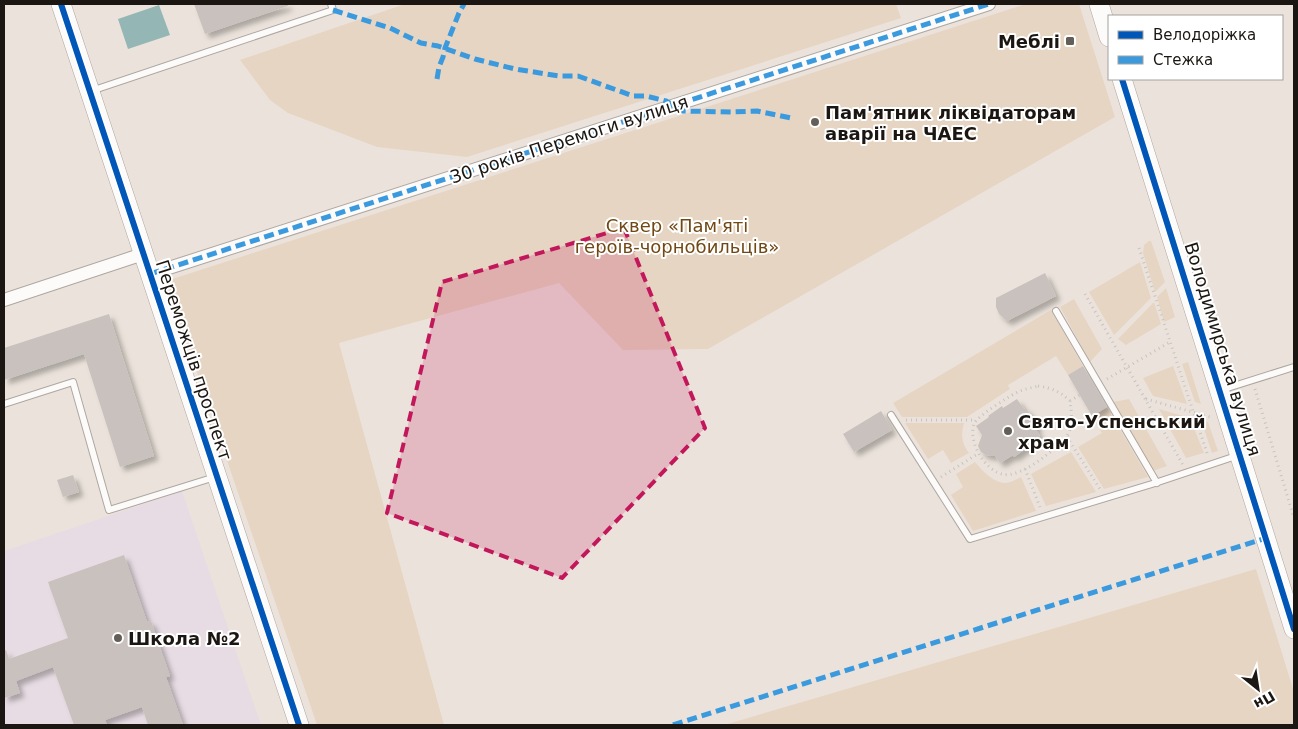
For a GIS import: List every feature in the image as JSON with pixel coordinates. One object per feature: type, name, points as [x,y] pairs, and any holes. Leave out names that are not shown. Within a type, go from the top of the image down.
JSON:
[{"type":"street","name":"Переможців проспект","points":[[61,4],[299,725]]},
{"type":"street","name":"30 років Перемоги вулиця","points":[[150,274],[989,4]]},
{"type":"street","points":[[1099,4],[1108,34]]},
{"type":"street","name":"Володимирська вулиця","points":[[1122,80],[1294,629]]},
{"type":"street","points":[[4,300],[143,254]]},
{"type":"lane","points":[[90,91],[333,10],[331,4]]},
{"type":"lane","points":[[1056,311],[1157,483]]},
{"type":"lane","points":[[1220,391],[1294,367]]},
{"type":"lane","points":[[4,404],[73,382],[110,510],[217,476]]},
{"type":"lane","points":[[893,418],[970,540],[1157,483],[1240,454]]},
{"type":"path","points":[[1139,248],[1211,464]]},
{"type":"path","points":[[1085,294],[1187,472]]},
{"type":"path","points":[[1127,367],[1170,342]]},
{"type":"path","points":[[1252,380],[1294,518]]},
{"type":"path","points":[[1038,386],[1055,390],[1070,401],[1072,423],[1067,437],[1061,444],[1047,455],[1011,475],[999,472],[988,466],[979,453],[974,444],[972,433],[976,420],[1016,393],[1026,388],[1038,386]]},
{"type":"path","points":[[1145,399],[1212,418]]},
{"type":"path","points":[[893,418],[976,420]]},
{"type":"path","points":[[1067,437],[1105,498]]},
{"type":"path","points":[[934,481],[979,453]]},
{"type":"path","points":[[1025,468],[1044,517]]},
{"type":"highlighted area","points":[[624,228],[705,428],[562,578],[387,513],[442,282]]},
{"type":"shaded area","name":"Школа №2","points":[[182,491],[261,725],[4,725],[4,551]]},
{"type":"green space","points":[[405,4],[896,4],[901,18],[467,157],[377,147],[288,113],[270,100],[240,60]]},
{"type":"green space","name":"Сквер «Пам'яті героїв-чорнобильців»","points":[[1026,4],[1079,4],[1115,117],[708,349],[623,350],[559,283],[339,343],[444,725],[317,725],[166,281]]},
{"type":"green space","points":[[1151,241],[1165,282],[1155,292],[1143,253],[1144,245]]},
{"type":"green space","points":[[1140,262],[1151,298],[1114,335],[1089,292]]},
{"type":"green space","points":[[1166,288],[1175,317],[1164,322],[1157,297]]},
{"type":"green space","points":[[1074,299],[1102,349],[1090,362],[1060,307]]},
{"type":"green space","points":[[1154,302],[1161,324],[1126,345],[1118,339]]},
{"type":"green space","points":[[1051,310],[1083,366],[1068,375],[1056,356],[1008,385],[1010,389],[967,417],[902,417],[893,403]]},
{"type":"green space","points":[[1188,362],[1201,404],[1195,402],[1182,364]]},
{"type":"green space","points":[[1173,366],[1187,404],[1153,396],[1143,378]]},
{"type":"green space","points":[[1129,399],[1167,466],[1153,471],[1113,402]]},
{"type":"green space","points":[[1107,407],[1148,477],[1104,489],[1078,447],[1102,433],[1092,416]]},
{"type":"green space","points":[[1159,409],[1190,418],[1204,453],[1186,458]]},
{"type":"green space","points":[[1201,420],[1208,422],[1218,451],[1212,453]]},
{"type":"green space","points":[[905,423],[964,423],[962,438],[969,453],[951,463],[943,450],[928,459]]},
{"type":"green space","points":[[1071,452],[1096,492],[1046,506],[1031,474]]},
{"type":"green space","points":[[975,462],[988,476],[997,481],[1006,483],[1021,477],[1036,511],[973,531],[951,495],[963,487],[956,474]]},
{"type":"green space","points":[[1256,569],[1294,692],[1294,725],[724,725]]},
{"type":"water","points":[[159,5],[170,35],[128,49],[118,19]]},
{"type":"building","points":[[194,4],[288,4],[288,6],[205,34]]},
{"type":"building","points":[[1045,273],[1056,296],[1007,321],[999,314],[996,307],[996,298]]},
{"type":"building","points":[[109,314],[154,456],[120,467],[84,354],[4,380],[4,348]]},
{"type":"building","points":[[1083,366],[1107,407],[1092,416],[1068,375]]},
{"type":"building","name":"Свято-Успенський храм","points":[[1017,399],[1024,409],[1026,408],[1038,426],[1035,428],[1040,436],[1014,457],[1013,455],[1000,463],[995,456],[986,455],[981,452],[978,446],[982,435],[976,426],[1002,406],[1003,408]]},
{"type":"building","points":[[881,411],[892,430],[854,452],[843,434]]},
{"type":"building","points":[[73,475],[79,492],[63,497],[57,480]]},
{"type":"building","points":[[124,555],[147,622],[151,621],[170,676],[166,677],[183,725],[148,725],[142,707],[105,720],[107,725],[74,725],[53,667],[16,681],[20,693],[4,698],[4,651],[6,650],[9,659],[68,638],[48,582]]},
{"type":"marked path","points":[[437,79],[445,48],[464,4]]},
{"type":"marked path","points":[[150,274],[989,4]]},
{"type":"marked path","points":[[333,10],[390,28],[421,43],[438,46],[475,59],[515,69],[559,76],[578,76],[633,96],[646,96],[666,101],[683,111],[757,111],[791,118]]},
{"type":"marked path","points":[[673,725],[1266,538]]},
{"type":"cycle path","points":[[61,4],[299,725]]},
{"type":"cycle path","points":[[1122,80],[1294,629]]},
{"type":"place","name":"Меблі","points":[[1070,41]]},
{"type":"place","name":"Пам'ятник ліквідаторам аварії на ЧАЕС","points":[[815,122]]},
{"type":"place","name":"Свято-Успенський храм","points":[[1008,431]]},
{"type":"place","name":"Школа №2","points":[[118,638]]}]
